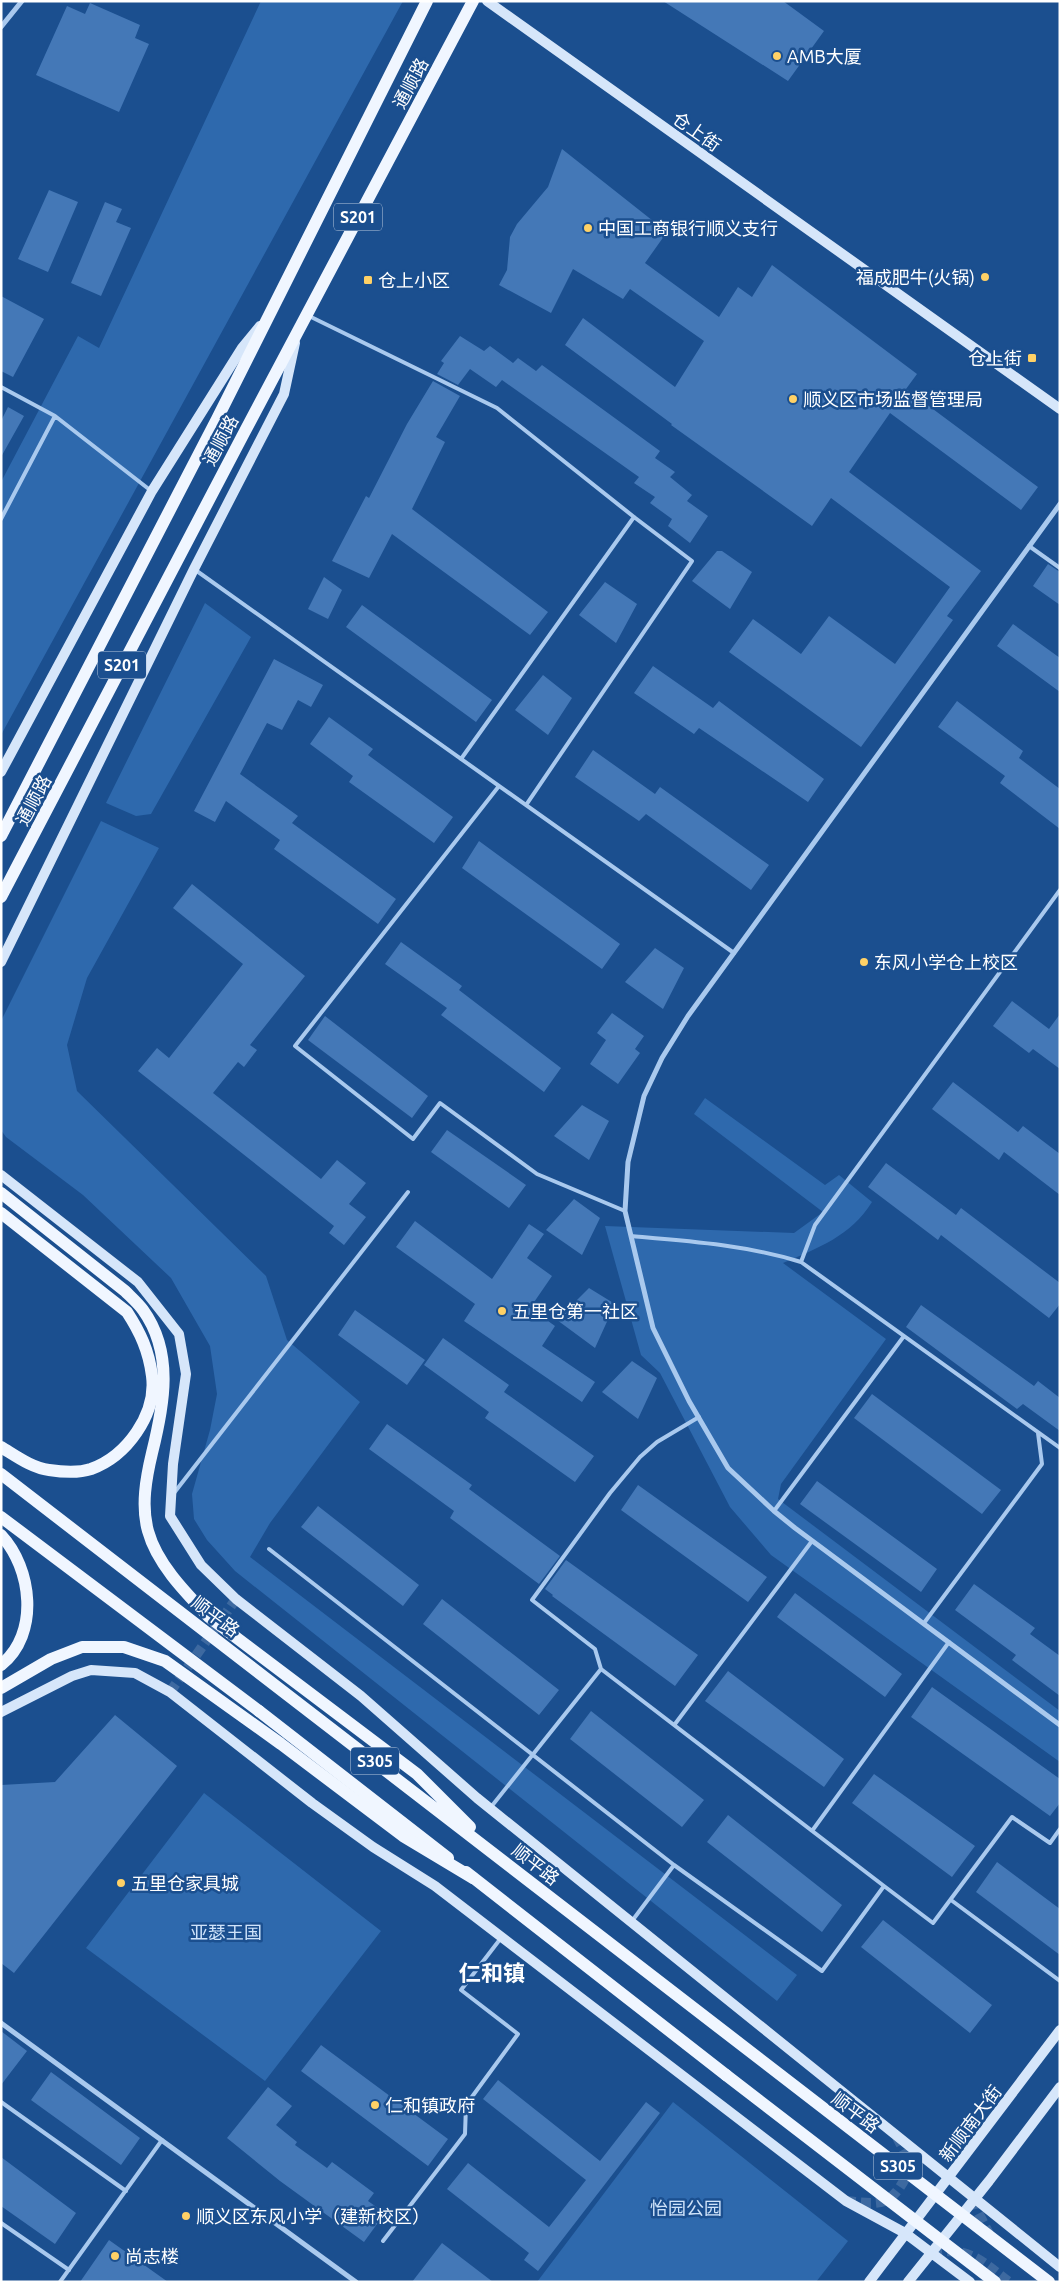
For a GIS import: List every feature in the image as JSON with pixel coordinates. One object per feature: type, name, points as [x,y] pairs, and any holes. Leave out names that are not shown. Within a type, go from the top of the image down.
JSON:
[{"type":"main road","name":"通顺路","points":[[1,836],[217,419],[427,1]]},
{"type":"main road","name":"通顺路","points":[[1,898],[472,1]]},
{"type":"main road","points":[[1,905],[11,878]]},
{"type":"main road","points":[[1,1193],[125,1291],[143,1310],[154,1329],[162,1354],[164,1390],[163,1405],[146,1476],[144,1506],[148,1531],[158,1556],[193,1600],[209,1616],[417,1774],[497,1856]]},
{"type":"main road","points":[[1,1213],[128,1312],[142,1334],[153,1378],[146,1415],[141,1426],[124,1449],[107,1462],[82,1471],[48,1470],[25,1462],[1,1447]]},
{"type":"main road","name":"顺平路","points":[[1,1474],[1049,2282]]},
{"type":"main road","name":"S305","points":[[1,1517],[259,1711],[995,2282]]},
{"type":"main road","points":[[1,1535],[12,1547],[23,1573],[28,1606],[24,1632],[8,1659],[1,1665]]},
{"type":"main road","points":[[1,1688],[51,1659],[82,1647],[124,1647],[165,1661],[266,1732],[403,1836],[473,1878]]},
{"type":"street","points":[[1,27],[22,1]]},
{"type":"street","name":"仓上街","points":[[487,1],[1060,409]]},
{"type":"street","points":[[2,771],[152,491],[242,348],[267,317]]},
{"type":"street","points":[[1,962],[194,569],[284,394],[297,332]]},
{"type":"street","points":[[1060,504],[688,1016],[662,1058],[644,1096],[628,1162],[625,1211],[653,1328],[698,1417],[728,1468],[774,1511],[812,1541],[1060,1724]]},
{"type":"street","points":[[1,1175],[138,1282],[179,1334],[186,1374],[182,1414],[173,1464],[170,1516],[201,1565],[236,1599],[360,1696],[490,1809],[1060,2267]]},
{"type":"street","points":[[1,1712],[72,1676],[91,1670],[135,1673],[170,1692],[312,1803],[373,1847],[435,1886],[846,2201],[905,2233],[970,2282]]},
{"type":"street","points":[[1,2023],[356,2282]]},
{"type":"street","name":"新顺南大街","points":[[868,2282],[1060,2030]]},
{"type":"street","points":[[908,2282],[975,2199],[1060,2087]]},
{"type":"lane","points":[[306,315],[496,408],[634,517],[692,560],[526,805]]},
{"type":"lane","points":[[1,387],[55,416],[152,491]]},
{"type":"lane","points":[[1,518],[55,416]]},
{"type":"lane","points":[[461,759],[634,517]]},
{"type":"lane","points":[[1029,546],[1060,568]]},
{"type":"lane","points":[[194,569],[734,953]]},
{"type":"lane","points":[[498,786],[295,1046],[413,1140],[440,1103],[537,1174],[625,1211]]},
{"type":"lane","points":[[801,1262],[815,1226],[1060,890]]},
{"type":"lane","points":[[171,1496],[408,1192]]},
{"type":"lane","points":[[631,1236],[696,1242],[768,1252],[801,1262],[1060,1448]]},
{"type":"lane","points":[[774,1511],[904,1336]]},
{"type":"lane","points":[[698,1417],[658,1442],[640,1457],[610,1493],[532,1600],[594,1649],[601,1668],[933,1923],[1012,1817],[1050,1843],[1060,1830]]},
{"type":"lane","points":[[924,1623],[1042,1464],[1038,1432]]},
{"type":"lane","points":[[675,1724],[812,1541]]},
{"type":"lane","points":[[269,1549],[674,1865],[822,1971],[884,1886]]},
{"type":"lane","points":[[812,1831],[949,1642]]},
{"type":"lane","points":[[490,1809],[601,1668]]},
{"type":"lane","points":[[631,1923],[674,1865]]},
{"type":"lane","points":[[951,1900],[1060,1981]]},
{"type":"lane","points":[[383,2241],[465,2134],[466,2105],[518,2034],[461,1990],[501,1938]]},
{"type":"lane","points":[[1,2102],[126,2191]]},
{"type":"lane","points":[[60,2282],[162,2140]]},
{"type":"lane","points":[[1,2222],[69,2270]]},
{"type":"green space","points":[[261,1],[403,1],[1,735],[1,482],[78,336],[99,348]]},
{"type":"green space","points":[[205,603],[251,637],[151,814],[136,816],[106,803]]},
{"type":"green space","points":[[101,821],[159,848],[87,978],[67,1045],[77,1091],[266,1276],[287,1340],[360,1402],[270,1523],[250,1557],[797,1975],[777,2001],[235,1571],[207,1540],[194,1519],[192,1494],[210,1430],[217,1394],[210,1346],[171,1278],[83,1195],[6,1137],[1,1130],[1,1021]]},
{"type":"green space","points":[[705,1098],[825,1185],[839,1175],[872,1202],[854,1224],[833,1240],[783,1263],[886,1339],[781,1484],[778,1499],[1060,1711],[1060,1762],[771,1555],[730,1507],[660,1373],[641,1355],[605,1226],[794,1233],[823,1212],[694,1114]]},
{"type":"green space","name":"亚瑟王国","points":[[204,1793],[381,1931],[265,2081],[86,1948]]},
{"type":"green space","name":"怡园公园","points":[[673,2102],[848,2241],[816,2282],[537,2282]]},
{"type":"building","name":"AMB大厦","points":[[663,1],[783,1],[824,31],[788,81]]},
{"type":"building","points":[[90,3],[140,25],[135,38],[149,44],[119,112],[36,75],[67,6],[85,14]]},
{"type":"building","points":[[562,149],[667,232],[645,263],[719,317],[738,287],[752,297],[772,265],[917,374],[906,389],[1038,487],[1021,510],[890,413],[849,472],[981,571],[947,616],[953,620],[861,747],[729,652],[753,619],[801,654],[829,616],[895,664],[950,587],[831,498],[812,526],[671,425],[565,345],[583,318],[675,387],[704,341],[630,289],[623,299],[573,269],[551,313],[499,285],[507,270],[510,237],[517,224],[548,187]]},
{"type":"building","points":[[49,190],[78,202],[48,272],[18,259]]},
{"type":"building","points":[[105,202],[122,209],[116,222],[131,228],[101,296],[71,283]]},
{"type":"building","points":[[1,296],[44,319],[13,377],[1,371]]},
{"type":"building","points":[[460,336],[484,351],[490,346],[513,363],[518,358],[536,371],[542,365],[660,451],[655,458],[675,472],[670,477],[692,495],[687,501],[708,516],[690,543],[668,526],[672,519],[650,503],[655,497],[634,483],[639,477],[502,380],[496,387],[470,369],[458,385],[437,374],[444,363],[441,361]]},
{"type":"building","points":[[433,381],[460,396],[436,437],[445,442],[412,509],[548,612],[530,635],[392,534],[369,578],[332,561],[366,496],[369,498],[407,424]]},
{"type":"building","points":[[8,407],[24,416],[1,457],[1,421]]},
{"type":"building","points":[[717,551],[722,551],[752,572],[730,609],[692,581]]},
{"type":"building","points":[[1048,564],[1060,572],[1060,605],[1033,586]]},
{"type":"building","points":[[324,577],[342,590],[328,619],[308,609]]},
{"type":"building","points":[[605,582],[637,604],[616,643],[579,615]]},
{"type":"building","points":[[362,605],[492,700],[476,722],[346,627]]},
{"type":"building","points":[[1013,624],[1060,658],[1060,692],[997,646]]},
{"type":"building","points":[[274,659],[323,685],[311,707],[298,700],[282,730],[267,723],[240,774],[298,816],[292,823],[396,899],[378,924],[274,849],[280,840],[226,801],[215,822],[194,811]]},
{"type":"building","points":[[653,666],[713,708],[719,701],[824,779],[808,802],[699,728],[694,734],[634,693]]},
{"type":"building","points":[[543,675],[572,698],[548,735],[515,710]]},
{"type":"building","points":[[957,701],[1023,751],[1019,758],[1060,789],[1060,829],[1000,783],[1005,776],[938,727]]},
{"type":"building","points":[[329,717],[373,749],[368,755],[453,817],[434,843],[349,782],[353,776],[310,744]]},
{"type":"building","points":[[593,750],[655,794],[660,787],[769,865],[751,890],[646,814],[639,821],[575,777]]},
{"type":"building","points":[[479,841],[620,944],[602,969],[462,868]]},
{"type":"building","points":[[192,884],[305,976],[250,1045],[257,1050],[244,1067],[238,1062],[213,1093],[321,1179],[337,1160],[366,1183],[349,1204],[366,1217],[344,1245],[329,1233],[334,1226],[138,1071],[157,1048],[169,1058],[243,964],[173,908]]},
{"type":"building","points":[[401,942],[462,986],[459,990],[561,1068],[544,1092],[441,1015],[447,1008],[385,964]]},
{"type":"building","points":[[655,948],[684,968],[663,1009],[625,982]]},
{"type":"building","points":[[1012,1001],[1049,1029],[1060,1014],[1060,1069],[1033,1049],[1029,1053],[993,1026]]},
{"type":"building","points":[[612,1013],[644,1036],[635,1049],[640,1053],[618,1084],[590,1064],[606,1040],[597,1033]]},
{"type":"building","points":[[325,1016],[428,1096],[412,1118],[308,1040]]},
{"type":"building","points":[[953,1082],[1018,1132],[1023,1126],[1060,1154],[1060,1195],[1004,1152],[999,1160],[932,1109]]},
{"type":"building","points":[[582,1105],[609,1121],[589,1160],[554,1136]]},
{"type":"building","points":[[447,1130],[526,1185],[509,1208],[431,1152]]},
{"type":"building","points":[[886,1163],[956,1215],[961,1208],[1060,1283],[1060,1304],[1049,1318],[941,1235],[938,1240],[868,1187]]},
{"type":"building","points":[[574,1199],[600,1218],[582,1255],[546,1230]]},
{"type":"building","name":"五里仓第一社区","points":[[415,1221],[492,1279],[529,1224],[544,1234],[527,1258],[552,1276],[530,1308],[555,1326],[542,1346],[595,1382],[582,1402],[464,1321],[475,1304],[396,1247]]},
{"type":"building","points":[[589,1288],[615,1304],[595,1348],[557,1320]]},
{"type":"building","points":[[921,1305],[1034,1386],[1038,1381],[1060,1398],[1060,1431],[1023,1404],[1017,1409],[906,1327]]},
{"type":"building","points":[[355,1310],[425,1360],[407,1385],[338,1335]]},
{"type":"building","points":[[443,1338],[509,1385],[504,1392],[594,1456],[575,1482],[485,1418],[489,1412],[424,1365]]},
{"type":"building","points":[[632,1361],[657,1378],[638,1419],[602,1392]]},
{"type":"building","points":[[872,1394],[1001,1490],[982,1514],[854,1418]]},
{"type":"building","points":[[387,1424],[472,1485],[469,1489],[560,1556],[539,1584],[450,1518],[454,1511],[369,1449]]},
{"type":"building","points":[[817,1481],[937,1569],[921,1592],[800,1504]]},
{"type":"building","points":[[638,1485],[767,1577],[748,1602],[621,1510]]},
{"type":"building","points":[[318,1506],[419,1585],[403,1606],[301,1527]]},
{"type":"building","points":[[566,1560],[698,1655],[675,1686],[545,1589]]},
{"type":"building","points":[[974,1584],[1035,1628],[1030,1634],[1060,1656],[1060,1696],[1012,1660],[1016,1655],[955,1610]]},
{"type":"building","points":[[795,1593],[902,1674],[885,1697],[777,1617]]},
{"type":"building","points":[[442,1599],[559,1690],[539,1715],[423,1624]]},
{"type":"building","points":[[728,1671],[844,1759],[824,1787],[705,1701]]},
{"type":"building","points":[[932,1687],[1060,1779],[1060,1803],[1050,1816],[911,1717]]},
{"type":"building","points":[[591,1711],[704,1800],[682,1827],[570,1739]]},
{"type":"building","points":[[115,1715],[177,1766],[14,1973],[1,1963],[1,1785],[55,1782]]},
{"type":"building","points":[[874,1774],[975,1846],[952,1877],[852,1803]]},
{"type":"building","points":[[728,1815],[842,1905],[822,1932],[707,1842]]},
{"type":"building","points":[[997,1862],[1060,1909],[1060,1955],[976,1892]]},
{"type":"building","points":[[883,1920],[992,2005],[970,2033],[861,1947]]},
{"type":"building","points":[[1,2031],[27,2051],[1,2085]]},
{"type":"building","name":"仁和镇政府","points":[[321,2045],[448,2139],[428,2166],[301,2071]]},
{"type":"building","points":[[51,2072],[140,2138],[121,2165],[31,2100]]},
{"type":"building","points":[[498,2080],[600,2161],[646,2102],[660,2113],[538,2271],[524,2260],[529,2253],[447,2189],[468,2163],[549,2227],[586,2180],[483,2099]]},
{"type":"building","points":[[268,2087],[292,2106],[276,2125],[297,2142],[295,2145],[327,2168],[332,2162],[374,2193],[368,2201],[385,2213],[364,2242],[280,2181],[227,2138]]},
{"type":"building","points":[[1,2157],[76,2213],[55,2244],[1,2206]]},
{"type":"building","name":"尚志楼","points":[[109,2240],[168,2282],[80,2282]]},
{"type":"building","points":[[442,2243],[493,2282],[412,2282]]},
{"type":"tunnel","points":[[170,1692],[236,1599]]},
{"type":"tunnel","points":[[846,2201],[876,2203],[889,2199],[897,2191],[904,2181],[908,2166],[906,2155],[897,2137]]},
{"type":"tunnel","points":[[975,2199],[978,2212],[989,2234]]},
{"type":"tunnel","points":[[932,2253],[956,2252],[974,2257],[1009,2282]]},
{"type":"place","name":"AMB大厦","points":[[777,56]]},
{"type":"place","name":"中国工商银行顺义支行","points":[[588,228]]},
{"type":"place","name":"福成肥牛(火锅)","points":[[985,277]]},
{"type":"place","name":"仓上小区","points":[[368,280]]},
{"type":"place","name":"仓上街","points":[[1032,358]]},
{"type":"place","name":"顺义区市场监督管理局","points":[[793,399]]},
{"type":"place","name":"东风小学仓上校区","points":[[864,962]]},
{"type":"place","name":"五里仓第一社区","points":[[502,1311]]},
{"type":"place","name":"五里仓家具城","points":[[121,1883]]},
{"type":"place","name":"仁和镇政府","points":[[375,2105]]},
{"type":"place","name":"顺义区东风小学（建新校区）","points":[[186,2216]]},
{"type":"place","name":"尚志楼","points":[[115,2256]]},
{"type":"district","name":"仁和镇","points":[[492,1972]]}]
